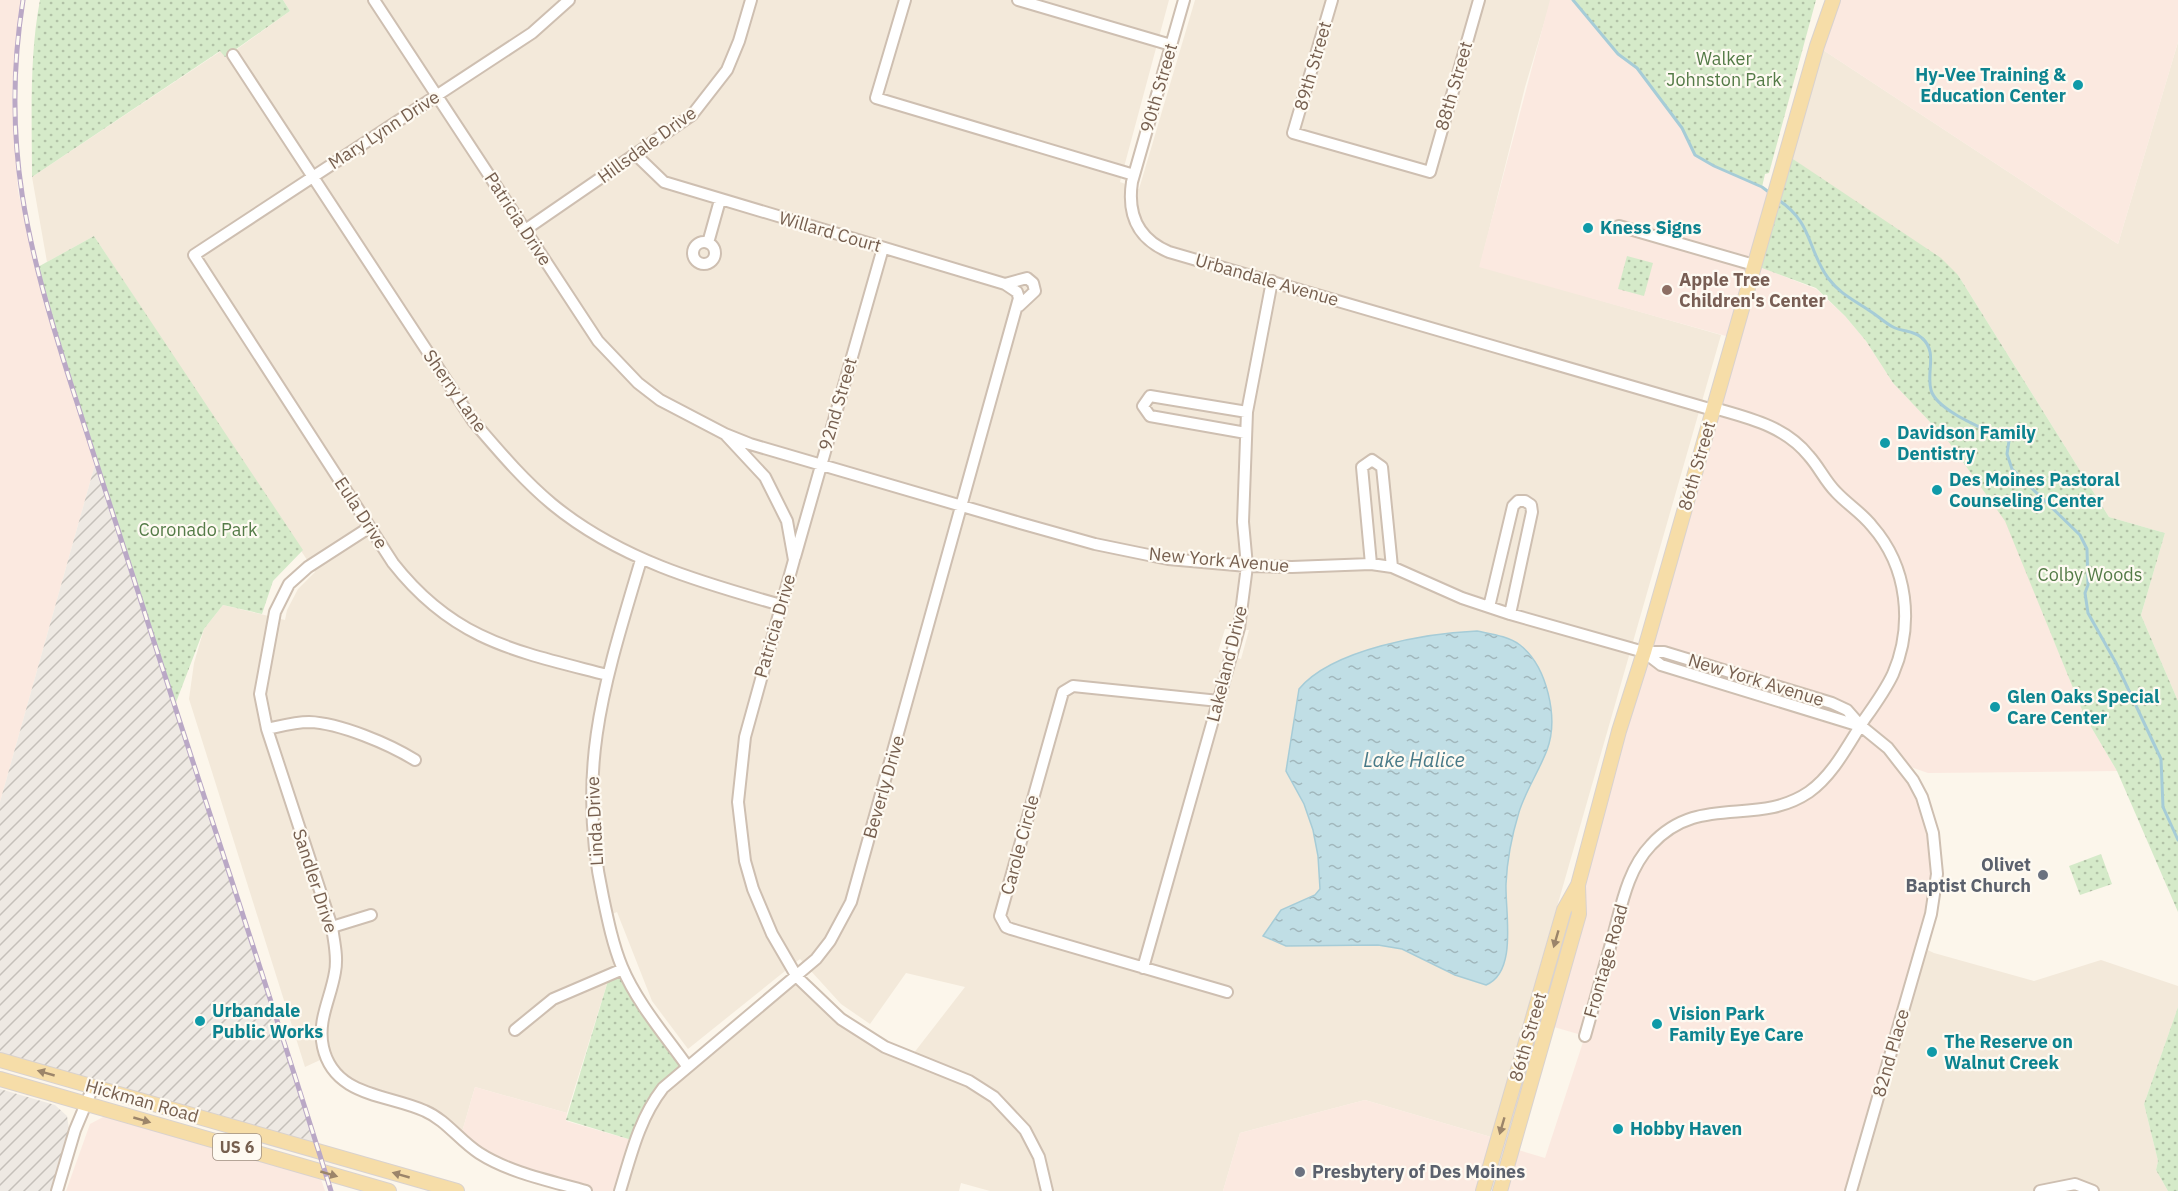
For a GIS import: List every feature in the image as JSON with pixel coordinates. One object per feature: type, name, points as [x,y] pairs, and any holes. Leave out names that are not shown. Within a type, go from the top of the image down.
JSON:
[{"type":"main road","name":"86th Street","points":[[1817,46],[1826,0]]},
{"type":"main road","name":"86th Street","points":[[1483,1191],[1564,910],[1578,885],[1619,731],[1644,652],[1817,46],[1833,0]]},
{"type":"main road","name":"86th Street","points":[[1500,1191],[1579,914],[1578,885]]},
{"type":"main road","name":"Hickman Road","points":[[0,1060],[457,1191]]},
{"type":"main road","name":"Hickman Road","points":[[0,1079],[389,1191]]},
{"type":"street","name":"Patricia Drive","points":[[374,0],[598,341],[617,363],[660,400],[725,434],[754,462],[775,493],[787,521],[794,560],[745,737],[738,802],[743,851],[753,889],[772,934],[797,977],[841,1019],[885,1047],[969,1081],[994,1097],[1025,1130],[1039,1157],[1047,1191]]},
{"type":"street","name":"Mary Lynn Drive","points":[[194,255],[532,33],[569,0]]},
{"type":"street","name":"Hillsdale Drive","points":[[525,230],[692,115],[717,86],[739,41],[751,0]]},
{"type":"street","points":[[905,0],[876,99],[1134,175]]},
{"type":"street","points":[[1018,0],[1171,45]]},
{"type":"street","name":"90th Street","points":[[1134,175],[1184,0]]},
{"type":"street","name":"89th Street","points":[[1332,0],[1293,133],[1430,172]]},
{"type":"street","name":"88th Street","points":[[1430,172],[1479,0]]},
{"type":"street","name":"Sherry Lane","points":[[233,56],[473,421],[514,468],[552,504],[594,533],[641,560],[683,576],[781,605]]},
{"type":"street","name":"Willard Court","points":[[636,155],[664,182],[1005,284],[1027,278],[1033,283]]},
{"type":"street","name":"Urbandale Avenue","points":[[1134,175],[1129,199],[1131,211],[1141,232],[1149,241],[1169,252],[1757,421],[1789,436],[1810,457],[1837,493],[1873,526],[1892,556],[1903,588],[1905,606],[1903,644],[1892,677],[1861,726]]},
{"type":"street","points":[[708,243],[720,200]]},
{"type":"street","points":[[1619,226],[1754,265]]},
{"type":"street","name":"92nd Street","points":[[794,560],[883,248]]},
{"type":"street","name":"Eula Drive","points":[[194,255],[407,582],[442,614],[462,628],[505,648],[607,675]]},
{"type":"street","name":"Lakeland Drive","points":[[1143,968],[1239,628],[1247,566],[1243,522],[1247,412],[1272,281]]},
{"type":"street","name":"Beverly Drive","points":[[620,1191],[646,1111],[663,1088],[816,959],[830,941],[851,902],[1019,306],[1035,291],[1033,283]]},
{"type":"street","points":[[1005,284],[1017,292],[1019,306]]},
{"type":"street","points":[[1246,433],[1150,416],[1143,406],[1150,396],[1247,412]]},
{"type":"street","name":"New York Avenue","points":[[725,434],[821,465],[1095,544],[1168,559],[1247,566],[1371,564],[1392,567],[1489,607],[1644,652],[1661,664],[1861,726],[1901,763],[1917,788],[1928,814],[1935,844],[1937,874],[1931,914]]},
{"type":"street","points":[[1371,564],[1362,468],[1372,460],[1382,467],[1392,567]]},
{"type":"street","points":[[1489,607],[1513,506],[1518,501],[1525,501],[1531,505],[1533,512],[1510,614]]},
{"type":"street","name":"Sandler Drive","points":[[370,527],[300,573],[281,598],[260,694],[267,729],[332,927],[336,965],[323,1011],[321,1033],[323,1048],[330,1066],[342,1080],[358,1090],[424,1110],[468,1146],[495,1162],[586,1191]]},
{"type":"street","name":"Linda Drive","points":[[641,560],[607,675],[595,738],[591,781],[591,825],[596,869],[609,929],[622,969],[687,1066]]},
{"type":"street","name":"Carole Circle","points":[[1219,701],[1073,686],[1067,688],[1061,697],[1000,916],[1001,921],[1011,929],[1227,992]]},
{"type":"street","points":[[267,729],[308,722],[323,724],[389,744],[415,760]]},
{"type":"street","name":"Frontage Road","points":[[1585,1036],[1627,887],[1641,858],[1651,845],[1680,823],[1717,812],[1769,809],[1798,799],[1811,790],[1835,765],[1861,726]]},
{"type":"street","name":"82nd Place","points":[[1851,1191],[1931,914]]},
{"type":"street","points":[[332,927],[370,915]]},
{"type":"street","points":[[515,1030],[553,999],[622,969]]},
{"type":"street","points":[[57,1191],[93,1087]]},
{"type":"street","points":[[2040,1191],[2075,1184],[2093,1191]]},
{"type":"shaded area","points":[[0,0],[23,0],[12,96],[18,191],[40,284],[96,461],[0,802]]},
{"type":"shaded area","points":[[283,0],[1169,0],[1120,182],[1139,189],[1195,0],[1551,0],[1525,87],[1480,266],[1721,335],[1491,1137],[1365,1100],[1240,1133],[1223,1191],[990,1191],[961,1183],[959,1191],[620,1191],[654,1099],[797,977],[841,1019],[910,1058],[965,987],[906,973],[870,1024],[841,1004],[800,959],[688,1049],[652,1001],[617,912],[607,916],[623,969],[610,974],[567,1113],[475,1087],[460,1139],[434,1115],[358,1090],[330,1066],[333,1054],[305,1067],[189,699],[194,663],[204,629],[223,605],[285,620],[287,610],[298,589],[315,572],[94,236],[47,262],[32,177],[221,51],[226,57],[290,11]],"holes":[[[1225,629],[1249,630],[1241,659],[1218,652]]]},
{"type":"shaded area","points":[[1550,0],[1573,0],[1618,54],[1637,68],[1682,128],[1734,174],[1762,187],[1774,197],[1755,265],[1816,289],[1845,316],[1866,341],[1893,383],[1948,441],[2006,521],[2084,715],[2117,771],[1928,773],[1902,764],[1922,797],[1937,874],[1851,1191],[1500,1191],[1512,1148],[1545,1158],[1585,1036],[1547,1025],[1579,914],[1578,885],[1733,338],[1479,267]]},
{"type":"shaded area","points":[[1833,0],[2178,0],[2178,42],[2118,244],[1817,46]]},
{"type":"shaded area","points":[[2178,42],[2178,701],[2141,615],[2165,533],[2109,517],[1958,275],[1787,155],[1817,46],[2118,244]]},
{"type":"shaded area","points":[[96,461],[319,1151],[0,1060],[0,802]]},
{"type":"shaded area","points":[[1921,947],[1934,953],[2034,981],[2101,960],[2178,986],[2178,1007],[2144,1104],[2158,1161],[2156,1170],[2168,1191],[1851,1191]]},
{"type":"shaded area","points":[[475,1087],[567,1113],[566,1121],[635,1141],[619,1191],[586,1191],[510,1168],[460,1139]]},
{"type":"shaded area","points":[[0,1089],[55,1105],[67,1116],[69,1129],[51,1191],[0,1191]]},
{"type":"shaded area","points":[[1365,1100],[1491,1137],[1476,1191],[1223,1191],[1240,1133]]},
{"type":"shaded area","points":[[105,1116],[320,1176],[325,1191],[66,1191],[90,1124]]},
{"type":"green space","points":[[40,0],[283,0],[290,11],[225,57],[220,51],[32,177],[33,66]]},
{"type":"green space","name":"Walker Johnston Park","points":[[1573,0],[1816,0],[1769,173],[1765,174],[1762,187],[1695,155],[1682,128],[1637,68],[1618,54]]},
{"type":"green space","name":"Colby Woods","points":[[1787,155],[1941,258],[1958,275],[2109,517],[2165,533],[2141,615],[2178,701],[2178,912],[2117,771],[2084,715],[2005,521],[1948,441],[1893,383],[1866,341],[1845,316],[1816,288],[1754,265]]},
{"type":"green space","name":"Coronado Park","points":[[94,236],[303,550],[273,581],[262,614],[223,605],[204,629],[175,705],[36,268]]},
{"type":"green space","points":[[1627,256],[1653,263],[1644,296],[1618,289]]},
{"type":"green space","points":[[2101,854],[2112,884],[2080,895],[2069,866]]},
{"type":"green space","points":[[623,969],[687,1066],[663,1088],[635,1141],[566,1120],[610,974]]},
{"type":"green space","points":[[2178,1007],[2178,1191],[2168,1191],[2156,1170],[2158,1161],[2144,1104]]},
{"type":"water","name":"Lake Halice","points":[[1477,631],[1510,639],[1529,654],[1544,679],[1552,723],[1547,750],[1522,804],[1512,839],[1506,884],[1508,940],[1502,968],[1496,978],[1486,985],[1455,975],[1402,949],[1378,945],[1286,946],[1263,936],[1281,910],[1315,895],[1320,889],[1318,856],[1313,830],[1304,804],[1286,771],[1299,689],[1314,675],[1334,663],[1357,654],[1433,635]]},
{"type":"waterway","points":[[1573,0],[1618,54],[1637,68],[1682,128],[1695,155],[1770,193]]},
{"type":"waterway","points":[[1777,199],[1797,217],[1821,267],[1837,288],[1890,325],[1915,334],[1927,344],[1931,356],[1931,390],[1935,398],[1953,413],[2009,441],[2007,454],[2012,469],[2080,535],[2087,549],[2088,585],[2085,593],[2088,613],[2116,663],[2161,759],[2163,807],[2178,840]]},
{"type":"railway","points":[[23,0],[17,53],[15,102],[17,149],[22,195],[42,287],[71,384],[331,1191]]},
{"type":"place","name":"Hy-Vee Training & Education Center","points":[[2078,85]]},
{"type":"place","name":"Kness Signs","points":[[1588,228]]},
{"type":"place","name":"Apple Tree Children's Center","points":[[1667,290]]},
{"type":"place","name":"Davidson Family Dentistry","points":[[1885,443]]},
{"type":"place","name":"Des Moines Pastoral Counseling Center","points":[[1937,490]]},
{"type":"place","name":"Glen Oaks Special Care Center","points":[[1995,707]]},
{"type":"place","name":"Olivet Baptist Church","points":[[2043,875]]},
{"type":"place","name":"Urbandale Public Works","points":[[200,1021]]},
{"type":"place","name":"Vision Park Family Eye Care","points":[[1657,1024]]},
{"type":"place","name":"The Reserve on Walnut Creek","points":[[1932,1052]]},
{"type":"place","name":"Hobby Haven","points":[[1618,1129]]},
{"type":"place","name":"Presbytery of Des Moines","points":[[1300,1172]]}]
